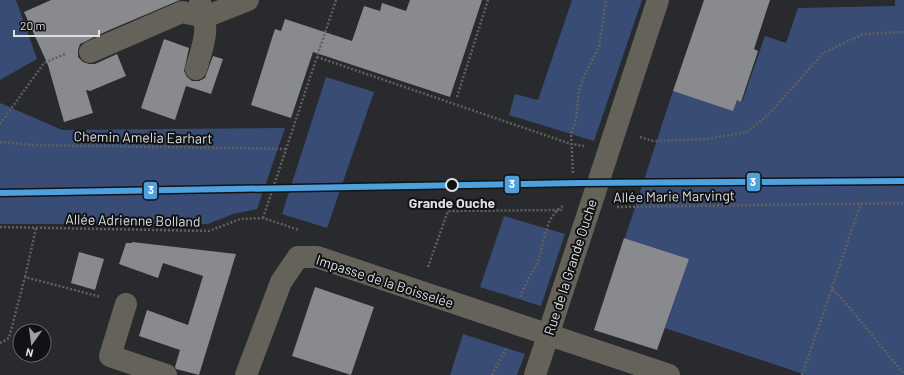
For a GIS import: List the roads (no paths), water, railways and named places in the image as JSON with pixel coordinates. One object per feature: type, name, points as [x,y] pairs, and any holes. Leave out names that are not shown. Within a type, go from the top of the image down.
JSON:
[{"type":"street","points":[[90,52],[182,12],[248,0]]},
{"type":"street","name":"Rue de la Grande Ouche","points":[[535,375],[658,0]]},
{"type":"street","points":[[196,69],[206,37],[202,8]]},
{"type":"street","name":"Impasse de la Boisselée","points":[[246,375],[282,282],[298,257],[317,257],[669,375]]},
{"type":"street","points":[[126,304],[110,356],[166,375]]},
{"type":"place","name":"Grande Ouche","points":[[452,185]]}]
